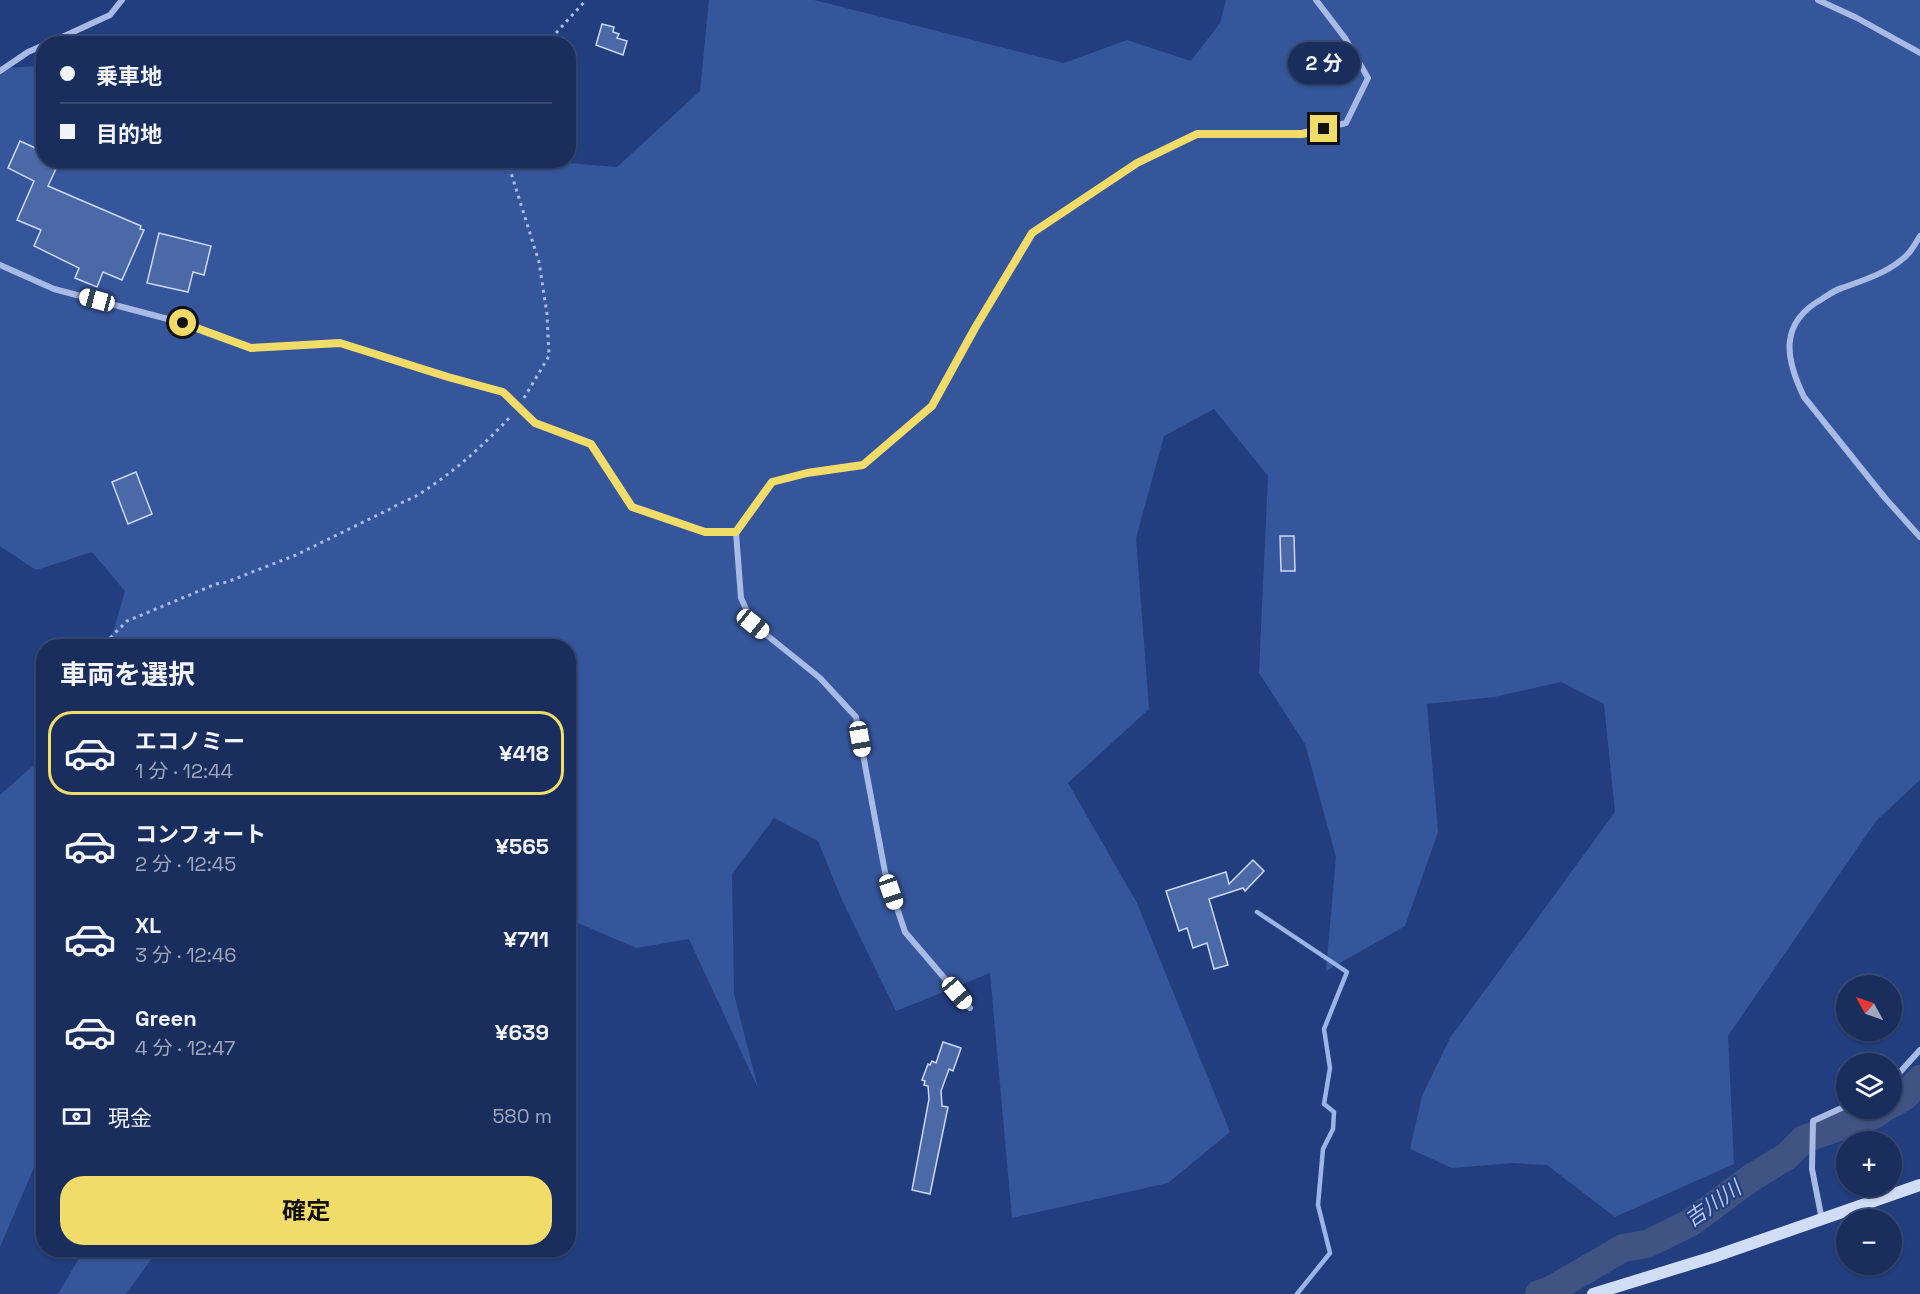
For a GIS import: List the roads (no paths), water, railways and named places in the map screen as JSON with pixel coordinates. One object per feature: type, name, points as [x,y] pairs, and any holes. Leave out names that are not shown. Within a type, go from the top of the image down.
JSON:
[{"type":"main road","points":[[1593,1294],[1713,1257],[1920,1185]]},
{"type":"street","points":[[63,36],[110,15],[122,0]]},
{"type":"street","points":[[970,1008],[905,932],[885,872],[856,717],[820,678],[753,624],[741,598],[736,532],[772,482],[807,473],[863,465],[932,406],[975,328],[1032,233],[1137,163],[1197,134],[1302,134],[1346,123],[1368,78],[1345,38],[1316,0]]},
{"type":"street","points":[[1818,0],[1857,18],[1920,53]]},
{"type":"street","points":[[0,71],[36,48]]},
{"type":"street","points":[[1920,236],[1911,251],[1899,263],[1853,286],[1841,288],[1808,306],[1793,325],[1788,349],[1795,378],[1804,397],[1885,498],[1920,537]]},
{"type":"street","points":[[0,265],[54,289],[183,323],[251,348],[340,343],[503,392],[535,423],[591,444],[632,507],[705,532],[736,532]]},
{"type":"street","points":[[1902,1070],[1920,1050]]},
{"type":"street","points":[[1822,1220],[1812,1169],[1813,1121],[1836,1111]]},
{"type":"waterway","points":[[1257,912],[1347,972],[1324,1029],[1330,1068],[1324,1104],[1334,1112],[1333,1129],[1323,1149],[1318,1205],[1330,1253],[1297,1294]]},
{"type":"waterway","name":"吉川川","points":[[1902,1098],[1920,1079]]},
{"type":"waterway","name":"吉川川","points":[[1539,1294],[1551,1290],[1623,1248],[1647,1244],[1690,1223],[1751,1178],[1787,1156],[1804,1139],[1862,1119]]}]
